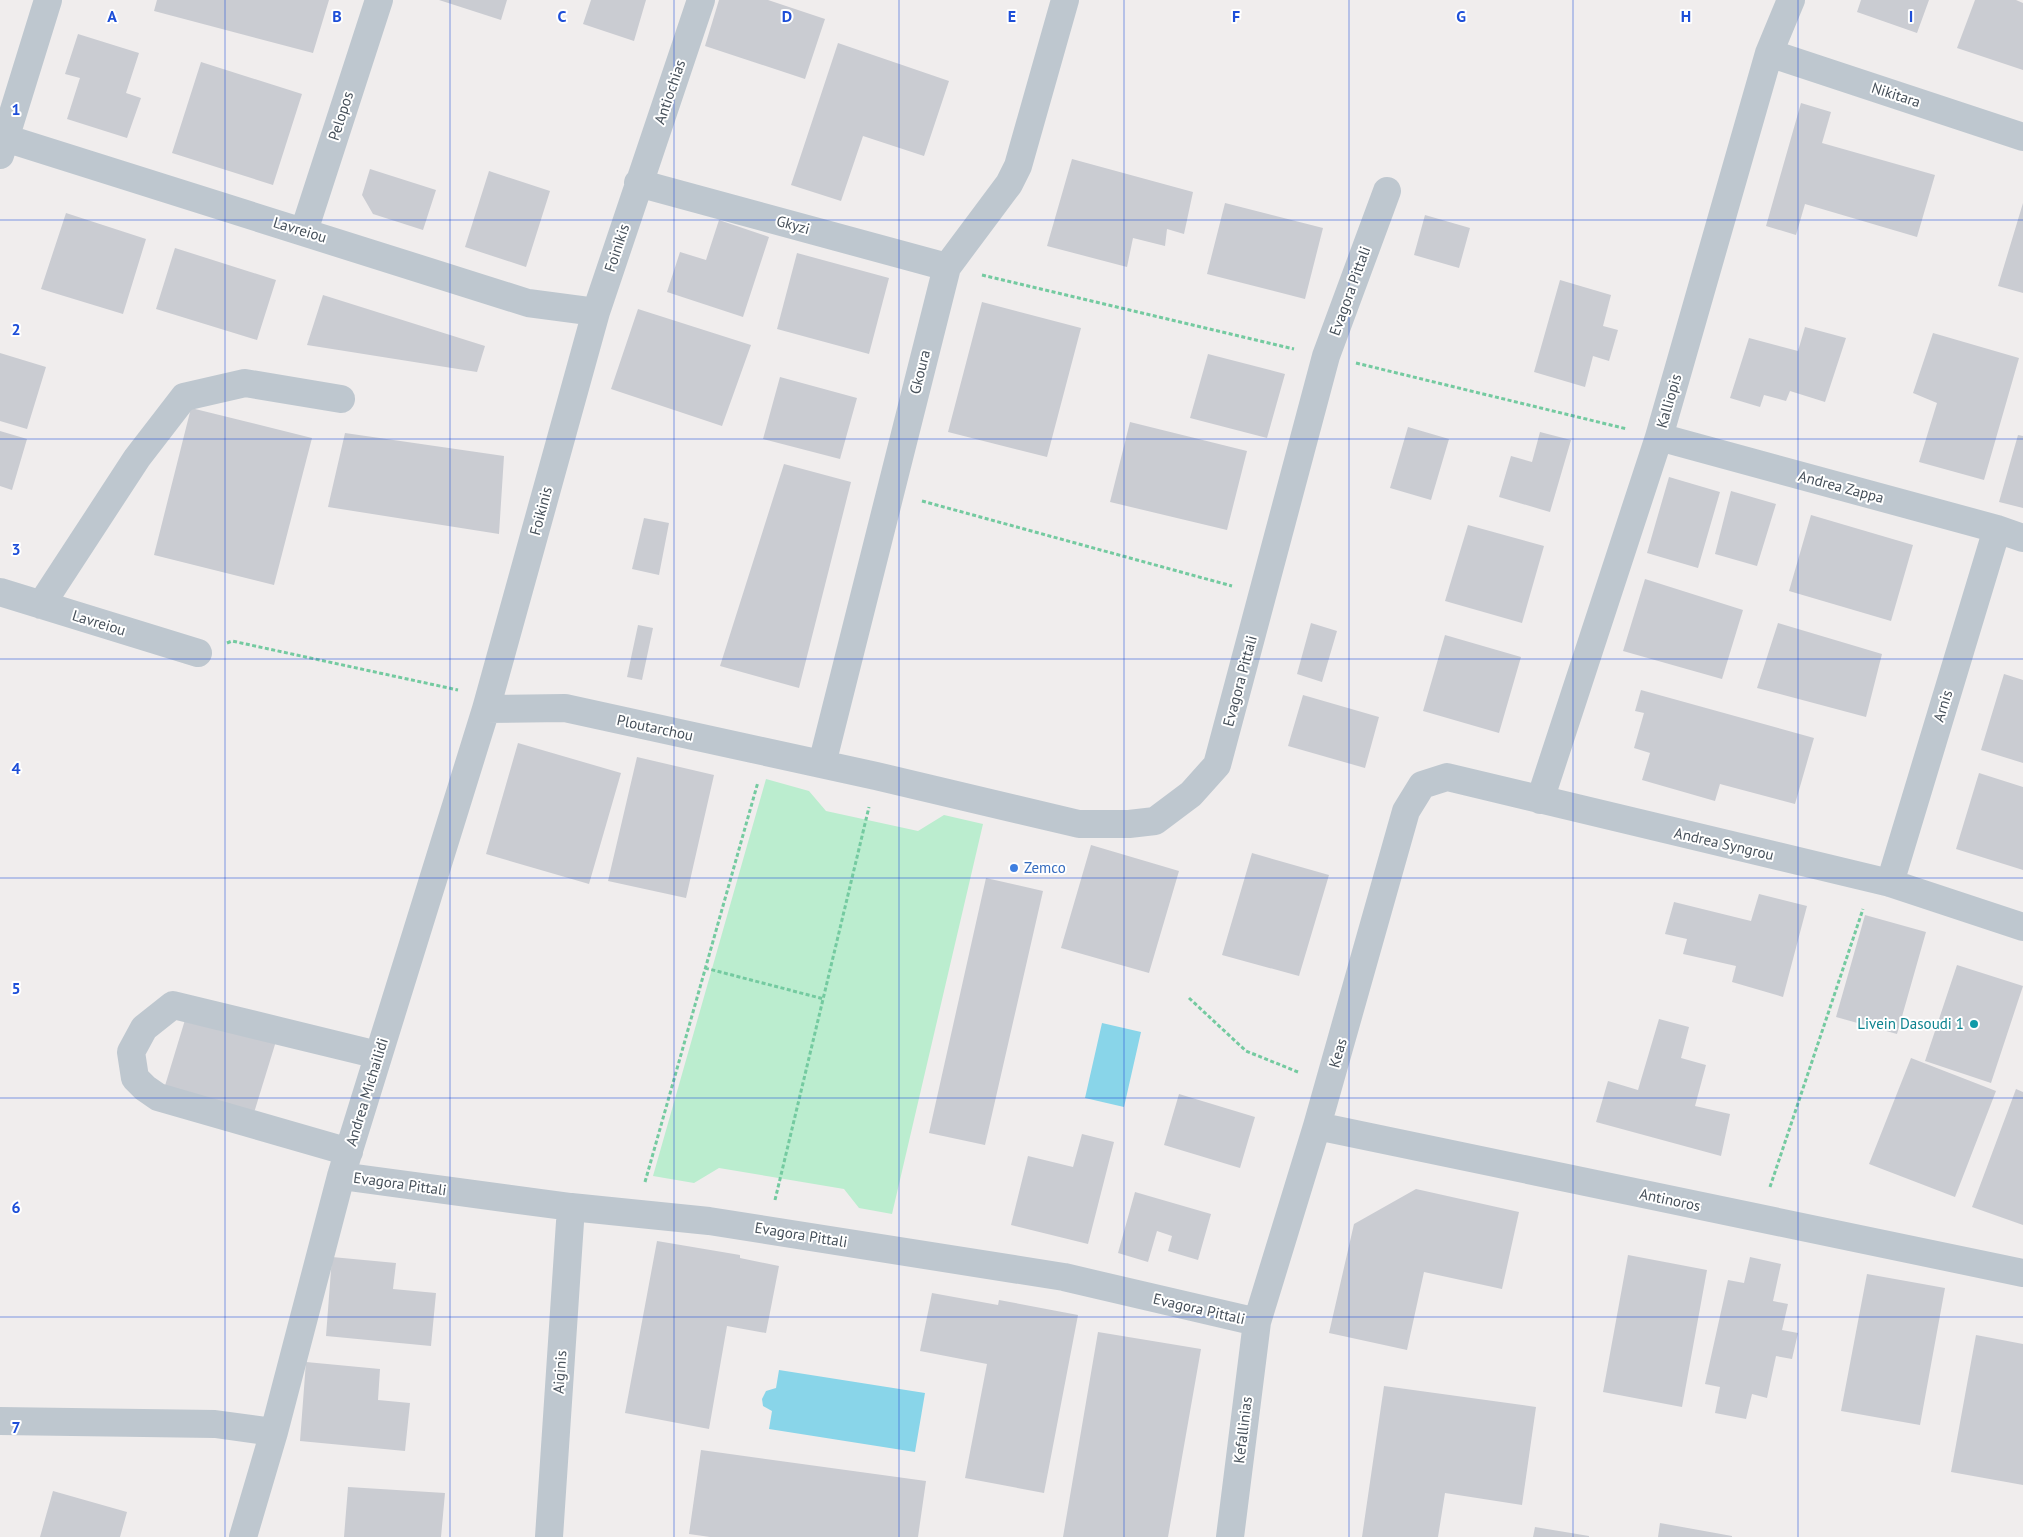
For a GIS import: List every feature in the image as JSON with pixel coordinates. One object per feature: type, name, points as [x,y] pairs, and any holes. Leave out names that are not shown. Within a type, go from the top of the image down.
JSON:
[{"type":"street","name":"Lavreiou","points":[[48,0],[3,146],[304,231],[528,302],[596,312]]},
{"type":"street","name":"Pelopos","points":[[304,231],[379,0]]},
{"type":"street","name":"Antiochias","points":[[638,183],[701,0]]},
{"type":"street","name":"Gkoura","points":[[822,764],[947,267],[1009,184],[1018,166],[1066,0]]},
{"type":"street","name":"Kalliopis","points":[[1540,800],[1659,437],[1770,53],[1791,0]]},
{"type":"street","name":"Nikitara","points":[[1770,53],[2023,137]]},
{"type":"street","name":"Gkyzi","points":[[638,183],[947,267]]},
{"type":"street","name":"Foinikis","points":[[596,312],[638,183]]},
{"type":"street","name":"Evagora Pittali","points":[[822,764],[1079,824],[1129,824],[1154,821],[1191,794],[1217,765],[1264,595],[1326,356],[1387,191]]},
{"type":"street","name":"Foikinis","points":[[486,709],[596,312]]},
{"type":"street","points":[[41,605],[137,458],[184,396],[245,383],[341,399]]},
{"type":"street","name":"Andrea Zappa","points":[[1659,437],[1997,529],[2023,538]]},
{"type":"street","name":"Arnis","points":[[1881,881],[1997,529]]},
{"type":"street","name":"Lavreiou","points":[[0,592],[198,653]]},
{"type":"street","name":"Ploutarchou","points":[[486,709],[565,708],[822,764]]},
{"type":"street","name":"Andrea Michailidi","points":[[243,1537],[274,1432],[345,1164],[486,709]]},
{"type":"street","name":"Andrea Syngrou","points":[[1422,785],[1447,777],[1881,881],[2023,927]]},
{"type":"street","name":"Keas","points":[[1257,1322],[1317,1126],[1406,811],[1422,785]]},
{"type":"street","name":"Evagora Pittali","points":[[378,1055],[172,1005],[144,1028],[131,1052],[135,1078],[158,1097],[345,1164],[571,1207],[709,1220],[1064,1277],[1257,1322]]},
{"type":"street","name":"Antinoros","points":[[1317,1126],[2023,1273]]},
{"type":"street","name":"Aiginis","points":[[549,1537],[571,1207]]},
{"type":"street","name":"Kefallinias","points":[[1230,1537],[1257,1322]]},
{"type":"street","points":[[0,1421],[214,1424],[274,1432]]},
{"type":"path","points":[[890,492],[1264,595]]},
{"type":"path","points":[[198,653],[232,641],[470,692],[486,709]]},
{"type":"path","points":[[636,1214],[767,752]]},
{"type":"path","points":[[768,1230],[876,776]]},
{"type":"path","points":[[1759,1218],[1881,881]]},
{"type":"path","points":[[705,968],[824,999]]},
{"type":"path","points":[[1189,998],[1246,1051],[1328,1085]]},
{"type":"green space","points":[[766,779],[809,791],[826,811],[918,831],[944,815],[983,824],[892,1214],[859,1208],[844,1189],[719,1168],[694,1183],[653,1176]]},
{"type":"water","points":[[1102,1023],[1141,1032],[1124,1107],[1085,1098]]},
{"type":"water","points":[[779,1370],[925,1393],[915,1452],[769,1429],[772,1411],[763,1406],[762,1399],[766,1391],[776,1388]]},
{"type":"building","points":[[157,0],[329,0],[313,53],[154,11]]},
{"type":"building","points":[[439,0],[507,0],[501,20]]},
{"type":"building","points":[[591,0],[646,0],[634,41],[583,24]]},
{"type":"building","points":[[719,0],[768,0],[825,19],[805,79],[705,46]]},
{"type":"building","points":[[1861,0],[1929,0],[1917,33],[1857,12]]},
{"type":"building","points":[[1975,0],[2016,0],[2023,3],[2023,70],[1957,48]]},
{"type":"building","points":[[78,34],[139,53],[126,93],[141,98],[127,138],[67,119],[80,78],[65,74]]},
{"type":"building","points":[[838,43],[949,81],[924,156],[863,136],[841,201],[791,185]]},
{"type":"building","points":[[201,62],[302,94],[273,185],[172,153]]},
{"type":"building","points":[[1801,103],[1831,112],[1822,143],[1935,175],[1917,237],[1805,204],[1796,235],[1766,226]]},
{"type":"building","points":[[1072,159],[1193,192],[1184,234],[1167,229],[1165,246],[1133,238],[1127,267],[1047,246]]},
{"type":"building","points":[[370,169],[436,190],[423,230],[373,214],[362,195]]},
{"type":"building","points":[[489,171],[550,191],[526,267],[465,247]]},
{"type":"building","points":[[1225,203],[1323,228],[1305,299],[1207,274]]},
{"type":"building","points":[[2023,203],[2023,293],[1998,286]]},
{"type":"building","points":[[66,213],[146,239],[123,314],[41,289]]},
{"type":"building","points":[[1425,215],[1470,228],[1459,268],[1414,255]]},
{"type":"building","points":[[719,220],[769,237],[743,317],[667,292],[680,252],[706,260]]},
{"type":"building","points":[[175,248],[276,280],[257,340],[156,309]]},
{"type":"building","points":[[797,253],[889,278],[869,354],[777,329]]},
{"type":"building","points":[[1560,280],[1611,295],[1603,326],[1618,330],[1609,361],[1593,356],[1585,387],[1534,372]]},
{"type":"building","points":[[323,295],[485,346],[477,372],[307,345]]},
{"type":"building","points":[[982,302],[1081,328],[1047,457],[948,432]]},
{"type":"building","points":[[638,309],[751,345],[722,426],[611,389]]},
{"type":"building","points":[[1805,327],[1846,338],[1825,402],[1790,391],[1786,401],[1764,395],[1760,407],[1730,398],[1749,338],[1798,351]]},
{"type":"building","points":[[1933,333],[2019,358],[1984,480],[1919,462],[1937,403],[1913,393]]},
{"type":"building","points":[[0,353],[46,367],[27,429],[0,421]]},
{"type":"building","points":[[1208,354],[1285,374],[1267,438],[1190,418]]},
{"type":"building","points":[[780,377],[857,398],[840,459],[763,439]]},
{"type":"building","points":[[191,408],[312,438],[274,585],[154,555]]},
{"type":"building","points":[[1130,422],[1247,451],[1227,530],[1110,502]]},
{"type":"building","points":[[1408,427],[1449,439],[1431,500],[1390,488]]},
{"type":"building","points":[[0,431],[27,439],[12,490],[0,486]]},
{"type":"building","points":[[1540,432],[1571,440],[1550,512],[1499,497],[1511,456],[1532,462]]},
{"type":"building","points":[[345,433],[504,456],[499,534],[328,507]]},
{"type":"building","points":[[2018,435],[2023,436],[2023,508],[1999,502]]},
{"type":"building","points":[[784,464],[851,482],[799,688],[720,666]]},
{"type":"building","points":[[1669,477],[1720,492],[1698,568],[1647,553]]},
{"type":"building","points":[[1731,491],[1776,504],[1757,566],[1715,554]]},
{"type":"building","points":[[1811,515],[1913,545],[1891,621],[1789,591]]},
{"type":"building","points":[[644,518],[669,523],[659,575],[632,569]]},
{"type":"building","points":[[1468,525],[1544,546],[1522,623],[1445,601]]},
{"type":"building","points":[[1645,579],[1743,610],[1722,679],[1623,651]]},
{"type":"building","points":[[1311,623],[1337,631],[1322,682],[1297,674]]},
{"type":"building","points":[[1778,623],[1882,654],[1866,717],[1757,688]]},
{"type":"building","points":[[638,625],[653,628],[642,680],[627,677]]},
{"type":"building","points":[[1445,635],[1521,657],[1499,733],[1423,711]]},
{"type":"building","points":[[2004,674],[2023,680],[2023,763],[1981,750]]},
{"type":"building","points":[[1641,690],[1814,738],[1795,804],[1720,784],[1715,801],[1642,780],[1650,753],[1634,748],[1644,713],[1635,711]]},
{"type":"building","points":[[1303,695],[1379,717],[1365,768],[1288,746]]},
{"type":"building","points":[[518,743],[621,773],[589,884],[486,854]]},
{"type":"building","points":[[637,757],[714,775],[686,898],[608,881]]},
{"type":"building","points":[[1979,773],[2023,787],[2023,870],[1956,849]]},
{"type":"building","points":[[1091,845],[1179,871],[1149,973],[1061,948]]},
{"type":"building","points":[[1252,853],[1329,875],[1299,976],[1222,955]]},
{"type":"building","points":[[986,878],[1043,891],[985,1145],[929,1133]]},
{"type":"building","points":[[1759,894],[1807,906],[1783,997],[1732,982],[1736,966],[1683,954],[1687,939],[1665,934],[1674,902],[1751,921]]},
{"type":"building","points":[[1865,915],[1926,932],[1897,1034],[1836,1017]]},
{"type":"building","name":"Livein Dasoudi 1","points":[[1957,965],[2023,986],[1991,1083],[1925,1061]]},
{"type":"building","points":[[188,1010],[277,1038],[253,1116],[164,1089]]},
{"type":"building","points":[[1659,1019],[1689,1027],[1681,1058],[1706,1065],[1695,1106],[1730,1114],[1721,1156],[1596,1122],[1608,1081],[1638,1090]]},
{"type":"building","points":[[1911,1058],[1996,1091],[1955,1197],[1869,1164]]},
{"type":"building","points":[[2016,1089],[2023,1092],[2023,1225],[1972,1207]]},
{"type":"building","points":[[1179,1094],[1255,1117],[1240,1168],[1164,1145]]},
{"type":"building","points":[[1082,1134],[1114,1142],[1088,1244],[1011,1225],[1028,1156],[1073,1167]]},
{"type":"building","points":[[1416,1189],[1519,1212],[1502,1289],[1424,1272],[1407,1350],[1329,1333],[1354,1224]]},
{"type":"building","points":[[1135,1192],[1211,1214],[1198,1260],[1168,1251],[1172,1236],[1157,1231],[1148,1262],[1118,1253]]},
{"type":"building","points":[[657,1241],[740,1255],[740,1258],[779,1266],[766,1333],[727,1326],[709,1429],[625,1413]]},
{"type":"building","points":[[1628,1255],[1707,1270],[1682,1407],[1603,1392]]},
{"type":"building","points":[[332,1257],[396,1263],[393,1289],[436,1293],[431,1346],[326,1336]]},
{"type":"building","points":[[1750,1257],[1781,1264],[1773,1301],[1788,1304],[1782,1330],[1798,1333],[1792,1359],[1776,1356],[1767,1398],[1752,1394],[1746,1419],[1715,1413],[1720,1387],[1705,1384],[1728,1280],[1744,1283]]},
{"type":"building","points":[[1867,1274],[1945,1288],[1920,1425],[1841,1411]]},
{"type":"building","points":[[932,1293],[998,1305],[999,1300],[1078,1315],[1044,1493],[965,1478],[987,1364],[920,1351]]},
{"type":"building","points":[[1098,1332],[1201,1349],[1168,1537],[1063,1537]]},
{"type":"building","points":[[1976,1335],[2023,1344],[2023,1485],[1951,1472]]},
{"type":"building","points":[[306,1362],[380,1369],[378,1400],[410,1403],[405,1451],[300,1441]]},
{"type":"building","points":[[1384,1386],[1536,1407],[1522,1505],[1445,1493],[1438,1537],[1362,1537]]},
{"type":"building","points":[[701,1450],[926,1481],[918,1537],[710,1537],[689,1534]]},
{"type":"building","points":[[348,1487],[445,1493],[441,1537],[344,1537]]},
{"type":"building","points":[[53,1491],[127,1512],[120,1537],[40,1537]]},
{"type":"building","points":[[1660,1523],[1732,1536],[1732,1537],[1658,1537]]},
{"type":"building","points":[[1535,1527],[1589,1536],[1589,1537],[1533,1537]]},
{"type":"place","name":"Zemco","points":[[1014,868]]},
{"type":"place","name":"Livein Dasoudi 1","points":[[1974,1024]]}]
